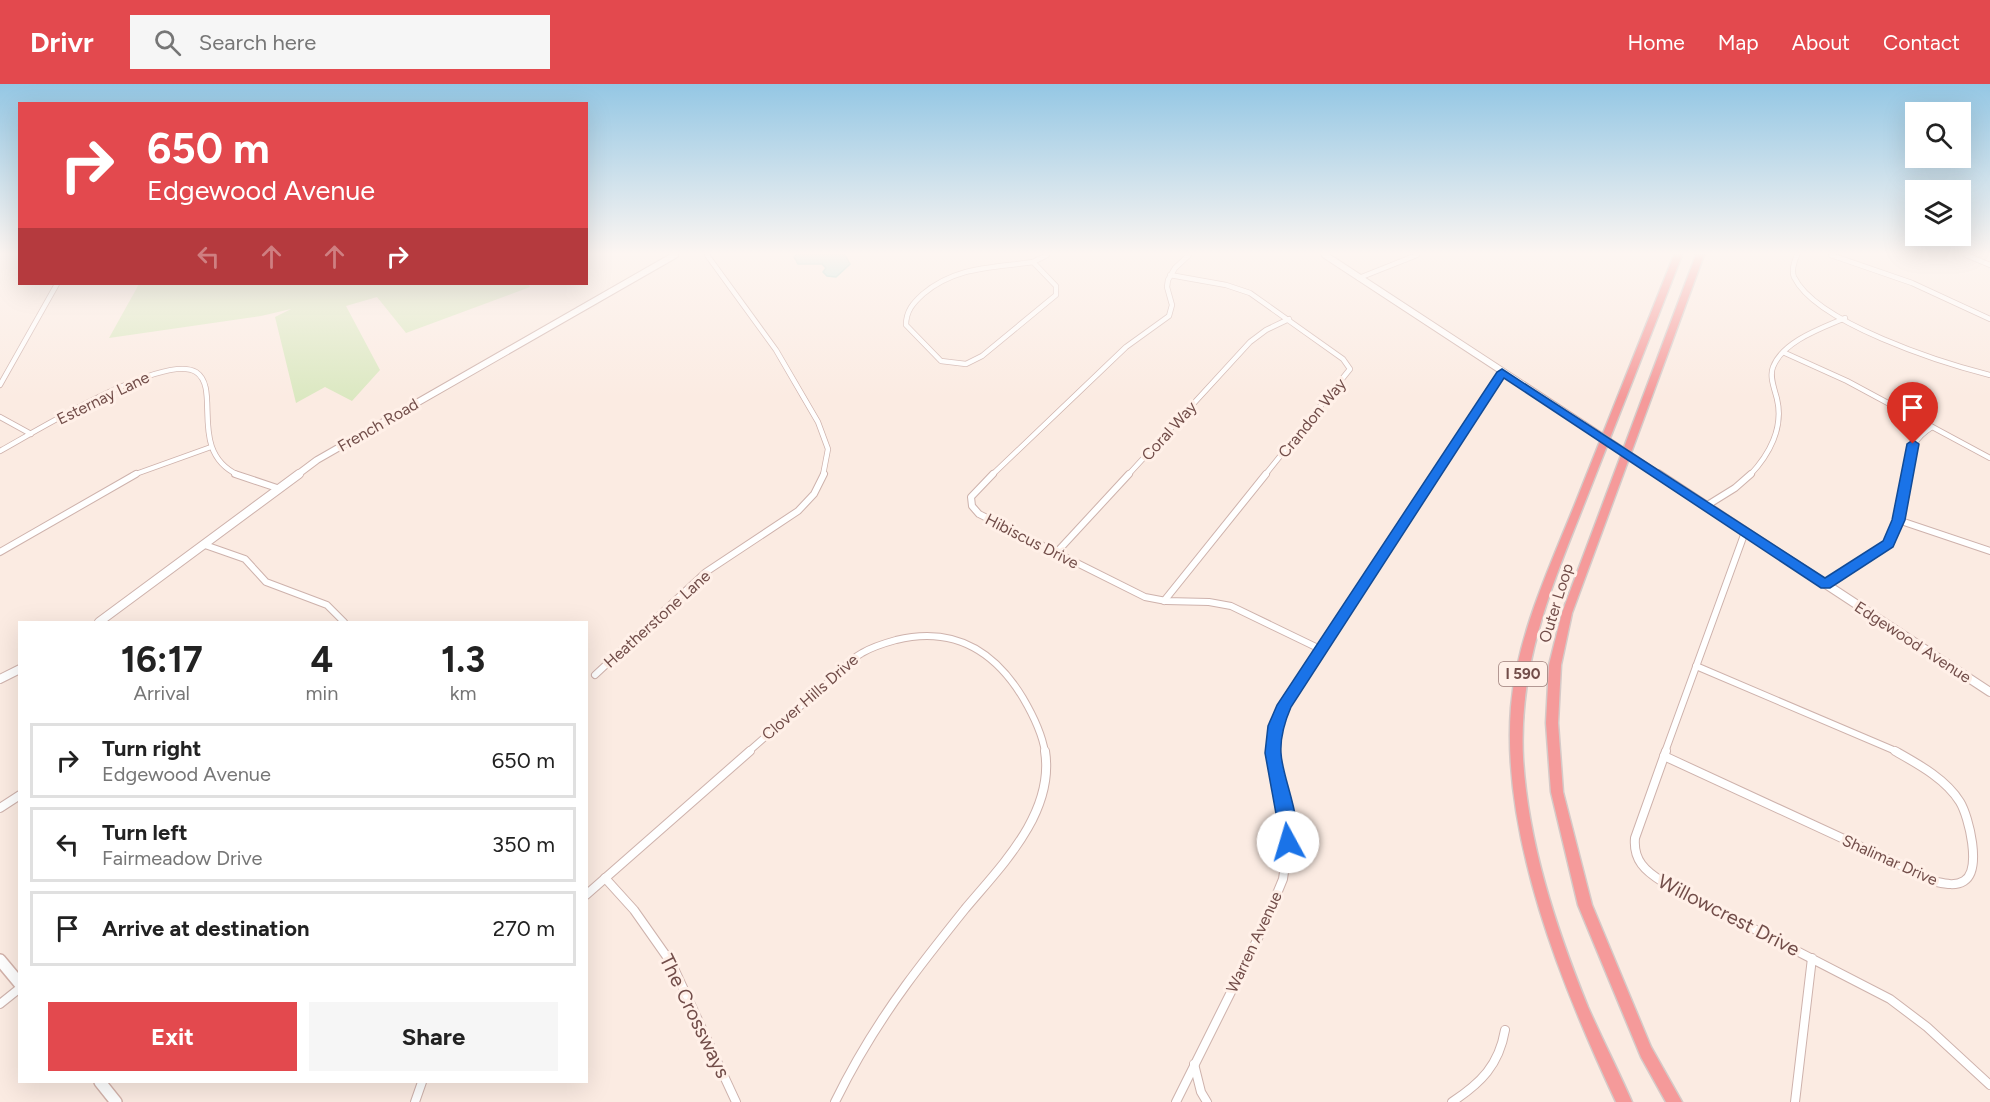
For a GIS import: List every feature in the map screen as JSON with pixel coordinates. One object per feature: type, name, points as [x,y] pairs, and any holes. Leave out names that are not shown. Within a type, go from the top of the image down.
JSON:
[{"type":"highway","name":"Outer Loop","points":[[1624,1102],[1567,968],[1536,869],[1520,780],[1517,709],[1526,652],[1544,594],[1659,303]]},
{"type":"highway","name":"Outer Loop","points":[[1674,1102],[1646,1052],[1585,905],[1557,792],[1551,723],[1555,665],[1567,613],[1682,303]]},
{"type":"main road","points":[[0,960],[18,983]]},
{"type":"main road","points":[[101,1083],[116,1102]]},
{"type":"street","points":[[0,385],[47,303]]},
{"type":"street","name":"French Road","points":[[100,621],[317,460],[592,303]]},
{"type":"street","name":"Heatherstone Lane","points":[[595,675],[706,572],[798,511],[814,494],[826,470],[828,449],[818,423],[776,350],[742,303]]},
{"type":"street","points":[[915,303],[904,317],[906,325],[940,361],[957,364],[975,360],[1047,303]]},
{"type":"street","name":"Hibiscus Drive","points":[[1171,303],[1172,309],[1169,316],[1126,347],[971,497],[972,506],[979,514],[1133,592],[1164,601],[1209,602],[1231,606],[1320,649]]},
{"type":"street","name":"Crandon Way","points":[[1164,601],[1348,372],[1349,366],[1343,359],[1264,303]]},
{"type":"street","name":"Edgewood Avenue","points":[[1396,303],[1990,692]]},
{"type":"street","points":[[1817,303],[1914,352],[1947,364],[1990,375]]},
{"type":"street","points":[[1955,303],[1990,319]]},
{"type":"street","points":[[1706,506],[1744,482],[1764,460],[1777,431],[1779,418],[1773,368],[1785,353],[1805,336],[1845,318]]},
{"type":"street","name":"Coral Way","points":[[1056,554],[1250,342],[1266,330],[1289,320]]},
{"type":"street","points":[[1785,353],[1847,381],[1990,458]]},
{"type":"street","name":"Esternay Lane","points":[[0,452],[135,379],[164,370],[182,369],[200,374],[205,382],[211,447]]},
{"type":"street","name":"Warren Avenue","points":[[1176,1102],[1280,888],[1286,865],[1288,832],[1274,761],[1276,726],[1284,705],[1502,372]]},
{"type":"street","points":[[0,417],[31,434]]},
{"type":"street","points":[[1826,585],[1888,543],[1898,520],[1913,444],[1918,436],[1932,427]]},
{"type":"street","points":[[0,552],[124,479],[151,467],[211,447],[216,458],[228,470],[277,488]]},
{"type":"street","points":[[1898,520],[1990,551]]},
{"type":"street","name":"Willowcrest Drive","points":[[1745,532],[1635,838],[1635,855],[1641,866],[1663,882],[1902,1006],[1990,1085]]},
{"type":"street","points":[[205,544],[245,559],[266,582],[327,605],[343,621]]},
{"type":"street","name":"Clover Hills Drive","points":[[588,893],[861,653],[895,639],[935,636],[973,646],[995,660],[1025,701],[1045,744],[1047,770],[1041,798],[1019,840],[891,1007],[862,1050],[836,1102]]},
{"type":"street","name":"Shalimar Drive","points":[[1664,756],[1937,882],[1955,885],[1970,875],[1974,840],[1971,822],[1953,794],[1936,776],[1892,750],[1696,666]]},
{"type":"street","points":[[0,679],[18,670]]},
{"type":"street","points":[[0,808],[18,796]]},
{"type":"street","name":"The Crossways","points":[[605,878],[634,910],[672,964],[736,1102]]},
{"type":"street","points":[[1794,1102],[1812,958]]},
{"type":"street","points":[[0,1004],[18,988]]},
{"type":"street","points":[[1452,1102],[1489,1073],[1503,1052],[1505,1030]]},
{"type":"street","points":[[1194,1065],[1201,1092],[1207,1102]]},
{"type":"street","points":[[415,1102],[422,1083]]},
{"type":"green space","points":[[129,303],[358,303],[346,306],[380,370],[352,401],[325,387],[296,403],[275,317],[291,309],[261,316],[109,338]]},
{"type":"green space","points":[[381,303],[488,303],[406,333]]},
{"type":"route","points":[[1288,842],[1287,819],[1273,753],[1278,718],[1320,649],[1502,372],[1826,585],[1880,551],[1893,535],[1913,444]]}]
